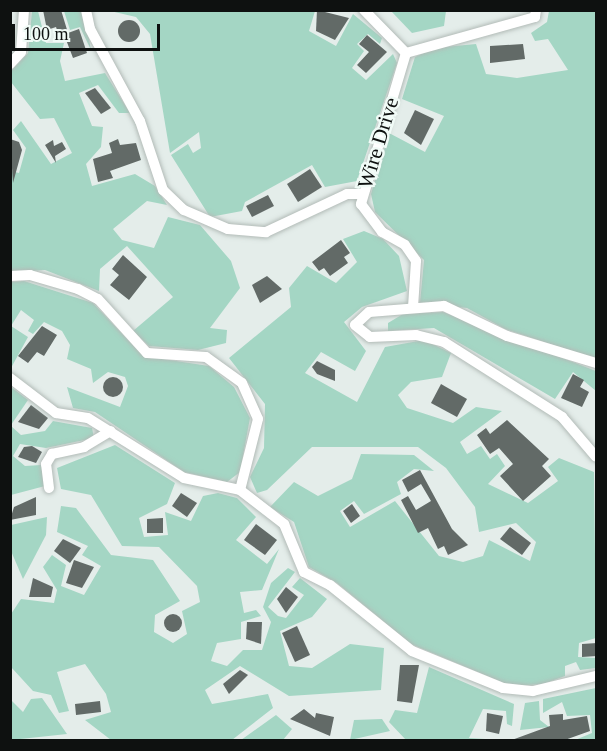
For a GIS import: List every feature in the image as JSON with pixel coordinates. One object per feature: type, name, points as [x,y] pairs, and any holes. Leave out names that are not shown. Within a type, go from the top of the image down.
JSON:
[{"type":"street","points":[[10,64],[21,52],[24,10]]},
{"type":"street","points":[[86,10],[90,29],[140,121],[163,190],[184,210],[228,230],[267,232],[347,194],[361,194]]},
{"type":"street","points":[[364,10],[406,53],[535,17],[536,10]]},
{"type":"street","name":"Wire Drive","points":[[406,53],[361,194],[361,204],[382,232],[405,245],[416,261],[413,307]]},
{"type":"street","points":[[10,276],[30,275],[78,289],[98,299],[147,353],[206,357],[242,383],[258,419],[240,490]]},
{"type":"street","points":[[597,363],[507,336],[464,311],[413,307],[362,315],[357,331],[370,337],[416,335],[444,342],[546,405],[597,457]]},
{"type":"street","points":[[10,378],[56,412],[88,418],[184,478],[240,490],[284,524],[304,572],[330,585],[412,651],[503,688],[533,691],[597,676]]},
{"type":"street","points":[[49,488],[46,464],[51,454],[84,447],[111,431]]},
{"type":"green space","points":[[106,10],[315,11],[309,31],[336,46],[353,14],[382,38],[380,44],[368,34],[357,44],[364,51],[352,68],[366,80],[393,54],[397,63],[357,181],[325,187],[312,165],[245,202],[242,211],[210,217],[171,155],[188,144],[193,153],[201,148],[199,132],[170,153],[150,34],[136,17]]},
{"type":"green space","points":[[32,11],[38,11],[46,43],[64,43],[60,61],[65,81],[105,73],[130,113],[119,113],[98,85],[79,93],[92,126],[103,127],[101,147],[86,164],[92,186],[135,174],[155,186],[167,205],[147,201],[113,229],[122,240],[154,248],[168,217],[200,225],[231,261],[240,288],[210,328],[227,330],[226,343],[198,350],[149,346],[133,331],[173,297],[127,246],[100,269],[99,291],[45,270],[11,272],[11,171],[19,173],[26,148],[13,130],[21,121],[51,164],[72,153],[54,118],[40,119],[11,82],[11,71],[28,53]]},
{"type":"green space","points":[[64,11],[84,11],[91,50],[80,27],[70,30]]},
{"type":"green space","points":[[391,11],[446,11],[444,26],[412,33]]},
{"type":"green space","points":[[549,11],[596,11],[596,359],[505,329],[467,308],[420,303],[424,260],[375,212],[371,194],[389,133],[425,152],[444,116],[402,99],[415,57],[434,48],[476,44],[486,74],[517,78],[568,70],[548,39],[535,41],[531,33],[547,22]]},
{"type":"green space","points":[[364,231],[383,239],[399,256],[407,291],[362,307],[344,322],[366,351],[355,371],[321,352],[305,373],[357,402],[385,347],[424,340],[451,353],[442,377],[411,382],[398,395],[407,408],[453,423],[476,407],[502,411],[460,442],[467,454],[481,446],[490,459],[497,454],[505,466],[488,484],[528,503],[558,481],[548,467],[559,458],[594,472],[596,638],[579,643],[578,657],[596,658],[596,668],[580,670],[576,662],[565,666],[565,676],[543,684],[511,686],[411,644],[337,583],[309,567],[294,522],[270,507],[294,482],[318,496],[352,479],[361,454],[414,455],[434,471],[414,469],[397,482],[401,494],[364,514],[354,501],[340,511],[350,527],[395,501],[439,556],[463,562],[483,556],[489,540],[530,561],[536,542],[516,523],[479,532],[475,507],[446,468],[418,447],[312,447],[267,490],[257,493],[250,477],[264,448],[265,404],[229,358],[291,307],[289,288],[307,266],[336,283],[357,262],[343,239]]},
{"type":"green space","points":[[24,281],[93,303],[143,356],[209,366],[234,387],[250,418],[240,472],[227,482],[184,472],[95,412],[73,408],[67,387],[120,407],[128,386],[125,377],[108,372],[93,383],[91,369],[67,359],[70,345],[62,331],[44,322],[33,334],[28,331],[34,320],[21,310],[11,326],[11,282]]},
{"type":"green space","points":[[443,312],[596,371],[596,391],[573,372],[555,399],[434,328],[388,331],[388,323],[403,314]]},
{"type":"green space","points":[[11,326],[28,337],[11,368]]},
{"type":"green space","points":[[11,387],[28,400],[10,425]]},
{"type":"green space","points":[[53,421],[92,428],[94,438],[46,448],[20,444],[13,456],[25,466],[41,465],[45,486],[11,495],[11,426],[21,435],[45,431]]},
{"type":"green space","points":[[115,445],[175,483],[167,504],[139,518],[144,537],[168,535],[165,512],[191,521],[203,496],[218,493],[237,498],[256,517],[236,540],[267,564],[279,549],[262,590],[240,592],[244,613],[256,610],[261,616],[241,622],[241,639],[217,643],[211,661],[227,666],[243,650],[262,650],[271,622],[263,607],[271,583],[288,568],[295,572],[268,607],[278,616],[286,618],[304,595],[292,587],[300,578],[327,599],[312,617],[280,631],[289,666],[312,668],[350,644],[384,648],[381,690],[289,696],[240,666],[205,690],[212,704],[268,694],[273,708],[232,740],[111,740],[85,720],[111,712],[106,694],[85,664],[57,672],[69,711],[59,713],[51,695],[33,691],[11,667],[11,614],[21,599],[54,603],[57,590],[43,567],[52,555],[66,565],[61,586],[84,595],[101,566],[82,555],[88,546],[57,532],[61,506],[76,508],[111,555],[153,560],[180,601],[155,615],[154,632],[173,643],[187,634],[182,611],[200,602],[197,586],[159,547],[122,546],[91,495],[61,489],[57,468]]},
{"type":"green space","points":[[47,517],[46,535],[23,579],[11,551],[11,525]]},
{"type":"green space","points":[[429,667],[514,704],[512,726],[507,724],[506,711],[483,709],[469,738],[502,740],[406,740],[389,722],[395,710],[417,713]]},
{"type":"green space","points":[[596,688],[596,740],[575,740],[592,733],[590,715],[567,716],[562,702],[543,713],[543,699]]},
{"type":"green space","points":[[42,698],[67,734],[11,740],[11,700],[23,712],[31,699]]},
{"type":"green space","points":[[539,701],[540,720],[549,727],[520,730],[525,703]]},
{"type":"green space","points":[[276,715],[292,729],[283,740],[241,740]]},
{"type":"green space","points":[[382,719],[390,731],[350,740],[354,720]]},
{"type":"building","points":[[43,10],[61,10],[68,33],[79,29],[87,53],[73,58],[65,37],[60,39],[56,27],[47,30]]},
{"type":"building","points":[[317,10],[349,18],[335,40],[316,31]]},
{"type":"building","points":[[129,20],[137,23],[140,31],[137,39],[129,42],[121,39],[118,31],[121,23]]},
{"type":"building","points":[[367,35],[387,52],[366,73],[357,65],[369,52],[359,44]]},
{"type":"building","points":[[523,44],[525,59],[490,63],[490,46]]},
{"type":"building","points":[[95,88],[111,108],[101,114],[85,93]]},
{"type":"building","points":[[415,110],[434,119],[421,145],[404,133]]},
{"type":"building","points":[[10,139],[19,142],[22,150],[13,183]]},
{"type":"building","points":[[118,139],[120,145],[136,143],[141,160],[110,171],[113,178],[98,182],[93,159],[112,153],[109,143]]},
{"type":"building","points":[[53,140],[54,146],[62,142],[66,149],[55,156],[56,163],[45,145]]},
{"type":"building","points":[[310,169],[322,187],[298,202],[287,184]]},
{"type":"building","points":[[268,195],[274,206],[252,217],[246,206]]},
{"type":"building","points":[[341,240],[350,253],[344,257],[348,263],[330,276],[324,268],[319,271],[312,262]]},
{"type":"building","points":[[123,255],[147,277],[129,300],[110,285],[119,275],[112,269]]},
{"type":"building","points":[[267,276],[282,289],[260,303],[252,285]]},
{"type":"building","points":[[42,326],[57,335],[44,356],[37,352],[28,363],[18,356]]},
{"type":"building","points":[[317,361],[335,370],[335,381],[317,374],[312,367]]},
{"type":"building","points":[[573,374],[584,380],[580,387],[589,392],[582,407],[561,398]]},
{"type":"building","points":[[113,377],[120,380],[123,387],[120,394],[113,397],[106,394],[103,387],[106,380]]},
{"type":"building","points":[[441,384],[467,399],[457,417],[431,403]]},
{"type":"building","points":[[31,405],[48,418],[39,429],[18,422]]},
{"type":"building","points":[[507,420],[549,459],[542,466],[551,476],[523,501],[500,476],[513,464],[499,448],[490,454],[477,435],[486,428],[490,434]]},
{"type":"building","points":[[32,446],[42,452],[36,463],[18,457],[24,447]]},
{"type":"building","points":[[420,470],[452,529],[468,545],[448,555],[444,546],[438,549],[428,528],[418,533],[401,500],[408,496],[416,510],[431,501],[421,484],[408,492],[402,480]]},
{"type":"building","points":[[181,493],[197,503],[187,517],[172,506]]},
{"type":"building","points":[[36,497],[36,515],[10,520],[14,507]]},
{"type":"building","points":[[352,504],[360,516],[351,523],[343,511]]},
{"type":"building","points":[[163,518],[163,533],[147,533],[147,519]]},
{"type":"building","points":[[256,524],[277,540],[265,555],[244,540]]},
{"type":"building","points":[[510,527],[531,543],[522,555],[500,539]]},
{"type":"building","points":[[63,539],[81,548],[70,563],[54,551]]},
{"type":"building","points":[[74,560],[94,567],[82,588],[66,583]]},
{"type":"building","points":[[33,578],[53,587],[51,597],[29,597]]},
{"type":"building","points":[[286,587],[298,597],[286,613],[277,599]]},
{"type":"building","points":[[169,614],[177,614],[182,619],[180,630],[169,632],[164,627],[164,619]]},
{"type":"building","points":[[247,622],[262,622],[261,644],[246,639]]},
{"type":"building","points":[[297,626],[310,655],[295,662],[282,633]]},
{"type":"building","points":[[597,643],[597,656],[582,657],[582,644]]},
{"type":"building","points":[[400,665],[419,665],[412,703],[397,701]]},
{"type":"building","points":[[240,670],[248,675],[229,694],[223,684]]},
{"type":"building","points":[[100,701],[101,712],[76,715],[75,704]]},
{"type":"building","points":[[304,709],[315,718],[316,713],[334,717],[330,736],[290,719]]},
{"type":"building","points":[[487,713],[503,716],[499,734],[486,731]]},
{"type":"building","points":[[563,714],[563,720],[587,716],[590,731],[562,741],[509,741],[550,726],[549,715]]}]
